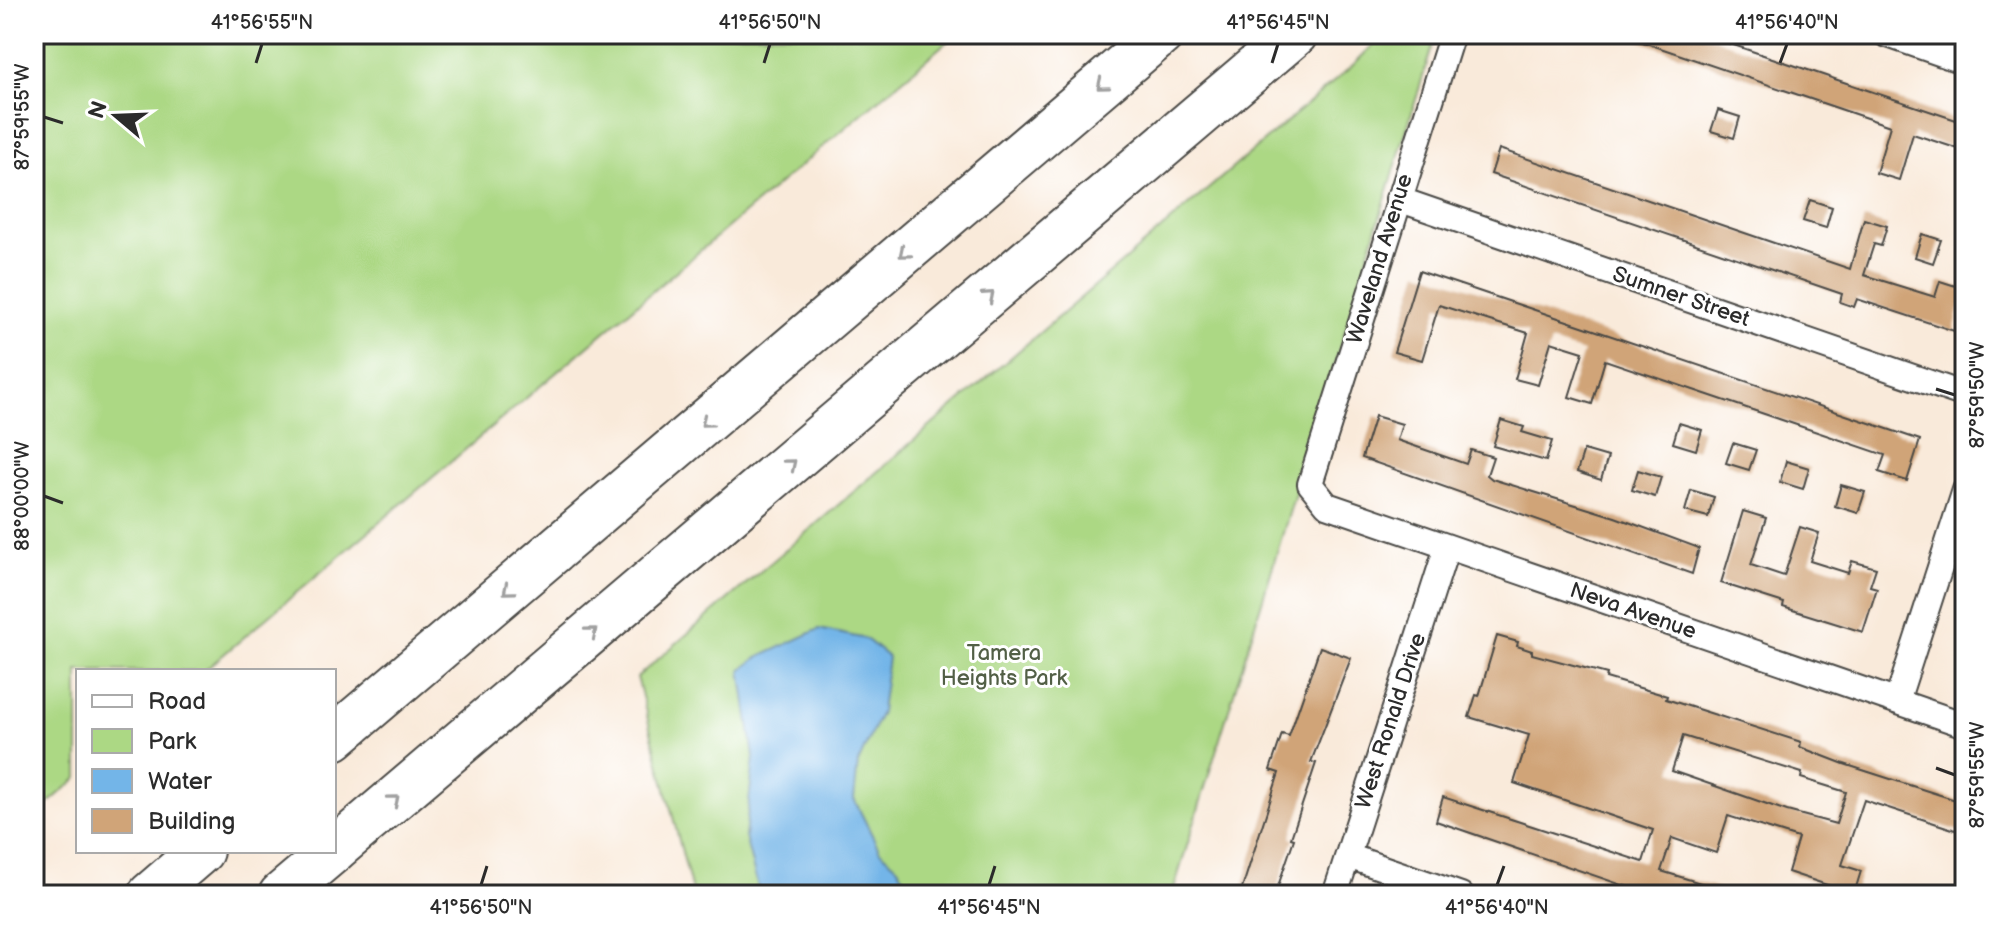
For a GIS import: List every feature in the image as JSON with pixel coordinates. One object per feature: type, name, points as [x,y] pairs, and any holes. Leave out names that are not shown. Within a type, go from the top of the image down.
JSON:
[{"type":"highway","points":[[336,736],[1161,34]]},
{"type":"highway","points":[[336,849],[1295,34]]},
{"type":"highway","points":[[150,895],[199,853]]},
{"type":"highway","points":[[281,895],[332,853]]},
{"type":"street","name":"Waveland Avenue","points":[[1310,484],[1452,34]]},
{"type":"street","points":[[1885,34],[1965,62]]},
{"type":"street","name":"Sumner Street","points":[[1398,199],[1965,395]]},
{"type":"street","name":"Neva Avenue","points":[[1310,484],[1327,505],[1965,725]]},
{"type":"street","points":[[1897,701],[1965,490]]},
{"type":"street","name":"West Ronald Drive","points":[[1335,895],[1447,547]]},
{"type":"street","points":[[1348,856],[1461,895]]},
{"type":"green space","points":[[34,34],[956,34],[206,669],[76,669],[76,780],[34,815]]},
{"type":"green space","name":"Tamera Heights Park","points":[[1384,34],[1436,34],[1172,895],[693,895],[637,677],[1352,66]]},
{"type":"water","points":[[819,629],[866,639],[888,657],[881,712],[858,763],[854,799],[880,851],[898,867],[914,895],[760,895],[745,837],[754,757],[741,670],[757,658]]},
{"type":"building","points":[[1632,34],[1701,34],[1965,123],[1965,151],[1913,134],[1899,180],[1876,173],[1890,126],[1631,38]]},
{"type":"building","points":[[1718,110],[1740,117],[1734,138],[1711,131]]},
{"type":"building","points":[[1499,149],[1850,269],[1864,219],[1887,226],[1881,246],[1874,244],[1864,275],[1935,297],[1940,281],[1965,289],[1954,331],[1857,299],[1854,307],[1840,302],[1842,294],[1491,174]]},
{"type":"building","points":[[1810,200],[1832,207],[1826,228],[1803,221]]},
{"type":"building","points":[[1922,234],[1941,240],[1933,263],[1915,257]]},
{"type":"building","points":[[1419,271],[1920,440],[1907,481],[1879,472],[1885,455],[1605,360],[1592,404],[1569,397],[1583,352],[1551,342],[1538,385],[1515,379],[1528,333],[1439,305],[1422,360],[1394,352]]},
{"type":"building","points":[[1375,416],[1402,424],[1397,440],[1466,464],[1471,450],[1493,457],[1487,475],[1492,479],[1615,517],[1699,548],[1692,574],[1362,458]]},
{"type":"building","points":[[1501,420],[1524,427],[1522,432],[1552,441],[1546,461],[1493,446]]},
{"type":"building","points":[[1679,423],[1702,430],[1696,450],[1673,443]]},
{"type":"building","points":[[1733,443],[1756,450],[1749,470],[1726,463]]},
{"type":"building","points":[[1584,450],[1608,457],[1601,480],[1577,472]]},
{"type":"building","points":[[1786,461],[1809,468],[1803,489],[1780,482]]},
{"type":"building","points":[[1638,470],[1661,477],[1655,497],[1632,490]]},
{"type":"building","points":[[1841,485],[1865,492],[1858,513],[1835,506]]},
{"type":"building","points":[[1691,490],[1714,497],[1708,517],[1685,511]]},
{"type":"building","points":[[1743,511],[1766,518],[1751,565],[1784,576],[1800,527],[1819,533],[1810,561],[1848,573],[1852,561],[1876,568],[1870,586],[1877,588],[1863,632],[1783,607],[1784,603],[1721,583]]},
{"type":"building","points":[[1497,636],[1518,642],[1517,646],[1532,651],[1532,654],[1607,674],[1606,678],[1801,742],[1800,747],[1844,764],[1965,803],[1965,833],[1864,800],[1842,865],[1861,871],[1854,894],[1788,872],[1798,838],[1728,816],[1716,853],[1672,838],[1661,871],[1727,891],[1726,895],[1651,895],[1436,821],[1443,797],[1643,862],[1653,830],[1514,783],[1529,735],[1469,717],[1476,695],[1479,696]],"holes":[[[1683,736],[1802,773],[1801,778],[1846,792],[1836,824],[1787,811],[1672,771]]]},
{"type":"building","points":[[1320,647],[1351,658],[1311,762],[1316,763],[1291,838],[1294,839],[1275,895],[1240,895],[1279,773],[1270,770],[1282,734],[1289,736]]}]
